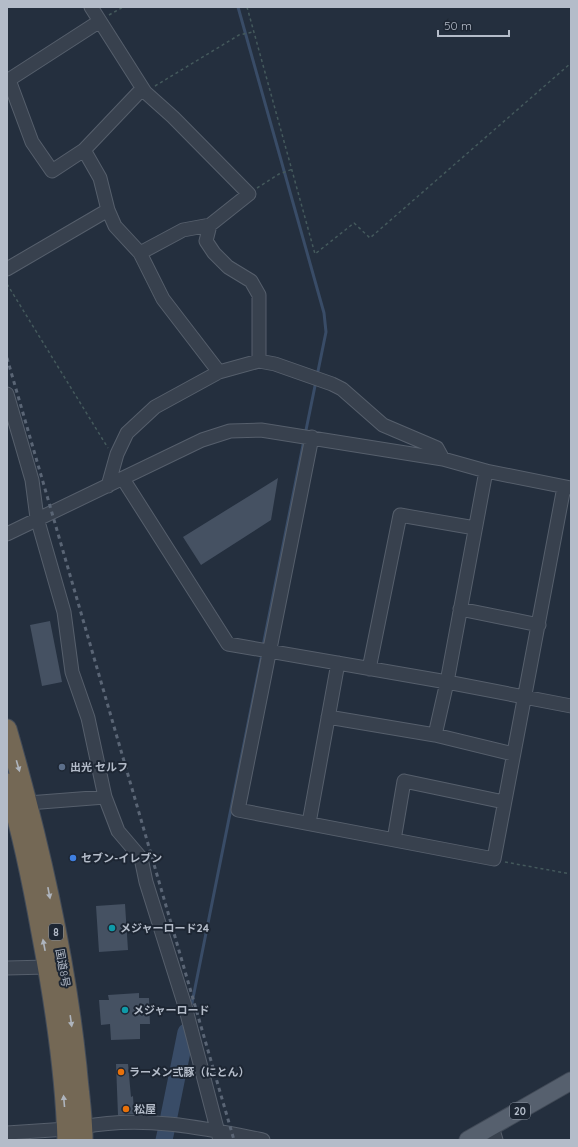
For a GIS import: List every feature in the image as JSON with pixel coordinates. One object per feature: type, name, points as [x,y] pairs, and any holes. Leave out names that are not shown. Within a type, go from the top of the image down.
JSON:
[{"type":"highway","name":"国道8号","points":[[7,729],[16,803],[48,967],[60,1052],[75,1134]]},
{"type":"highway","name":"国道8号","points":[[7,783],[46,881],[63,966],[74,1037],[75,1134]]},
{"type":"main road","name":"20","points":[[468,1140],[494,1133],[571,1081]]},
{"type":"street","points":[[91,7],[144,90],[173,117],[249,194],[210,225],[183,230],[140,253]]},
{"type":"street","points":[[100,21],[8,80],[32,142],[52,171],[84,150],[144,90]]},
{"type":"street","points":[[84,150],[100,178],[108,210],[115,226],[140,253],[163,299],[219,372]]},
{"type":"street","points":[[7,269],[108,210]]},
{"type":"street","points":[[210,225],[206,241],[214,253],[228,267],[251,281],[259,295],[259,361]]},
{"type":"street","points":[[108,486],[115,461],[127,433],[155,407],[219,372],[259,361],[275,364],[322,380],[342,389],[383,425],[437,448],[443,459]]},
{"type":"street","points":[[7,394],[32,480],[37,518],[64,612],[72,672],[88,718],[105,797],[118,831],[141,858],[146,882],[185,1006],[219,1136]]},
{"type":"street","points":[[7,534],[37,518],[123,479],[202,440],[230,431],[261,430],[312,437],[443,459],[486,471],[568,488],[513,754],[494,859],[238,810],[312,437]]},
{"type":"street","points":[[435,735],[447,682],[486,471]]},
{"type":"street","points":[[123,479],[228,644],[447,682],[571,706]]},
{"type":"street","points":[[369,669],[400,516],[475,528]]},
{"type":"street","points":[[460,609],[539,625]]},
{"type":"street","points":[[309,823],[338,663]]},
{"type":"street","points":[[328,717],[435,735],[513,754]]},
{"type":"street","points":[[394,840],[404,781],[504,802]]},
{"type":"street","points":[[16,803],[105,797]]},
{"type":"street","points":[[7,968],[48,967]]},
{"type":"street","points":[[7,1133],[75,1134],[95,1125],[154,1122],[219,1136],[263,1140]]},
{"type":"path","points":[[100,21],[123,7]]},
{"type":"path","points":[[247,7],[315,254],[354,223],[370,238],[571,63]]},
{"type":"path","points":[[144,90],[239,34],[253,32]]},
{"type":"path","points":[[249,194],[279,174],[291,170]]},
{"type":"path","points":[[7,284],[115,461]]},
{"type":"path","points":[[494,859],[571,874]]},
{"type":"building","points":[[278,478],[271,520],[201,565],[183,537]]},
{"type":"building","points":[[50,621],[62,682],[42,686],[30,625]]},
{"type":"building","name":"メジャーロード24","points":[[125,904],[128,950],[99,952],[96,906]]},
{"type":"building","name":"メジャーロード","points":[[139,993],[139,998],[149,998],[150,1024],[140,1024],[140,1039],[111,1040],[110,1024],[101,1025],[99,1000],[109,1000],[108,995]]},
{"type":"building","points":[[116,1064],[128,1064],[134,1114],[118,1115]]},
{"type":"waterway","points":[[238,7],[324,313],[326,332],[317,376]]},
{"type":"waterway","points":[[305,435],[316,381]]},
{"type":"waterway","points":[[263,646],[304,440]]},
{"type":"waterway","points":[[192,1003],[262,654]]},
{"type":"waterway","points":[[169,1116],[186,1032]]},
{"type":"waterway","points":[[164,1140],[166,1131]]},
{"type":"railway","points":[[7,358],[234,1140]]},
{"type":"place","name":"出光 セルフ","points":[[62,767]]},
{"type":"place","name":"セブン-イレブン","points":[[73,858]]},
{"type":"place","name":"メジャーロード24","points":[[112,928]]},
{"type":"place","name":"メジャーロード","points":[[125,1010]]},
{"type":"place","name":"ラーメン弍豚（にとん）","points":[[121,1072]]},
{"type":"place","name":"松屋","points":[[126,1109]]}]
